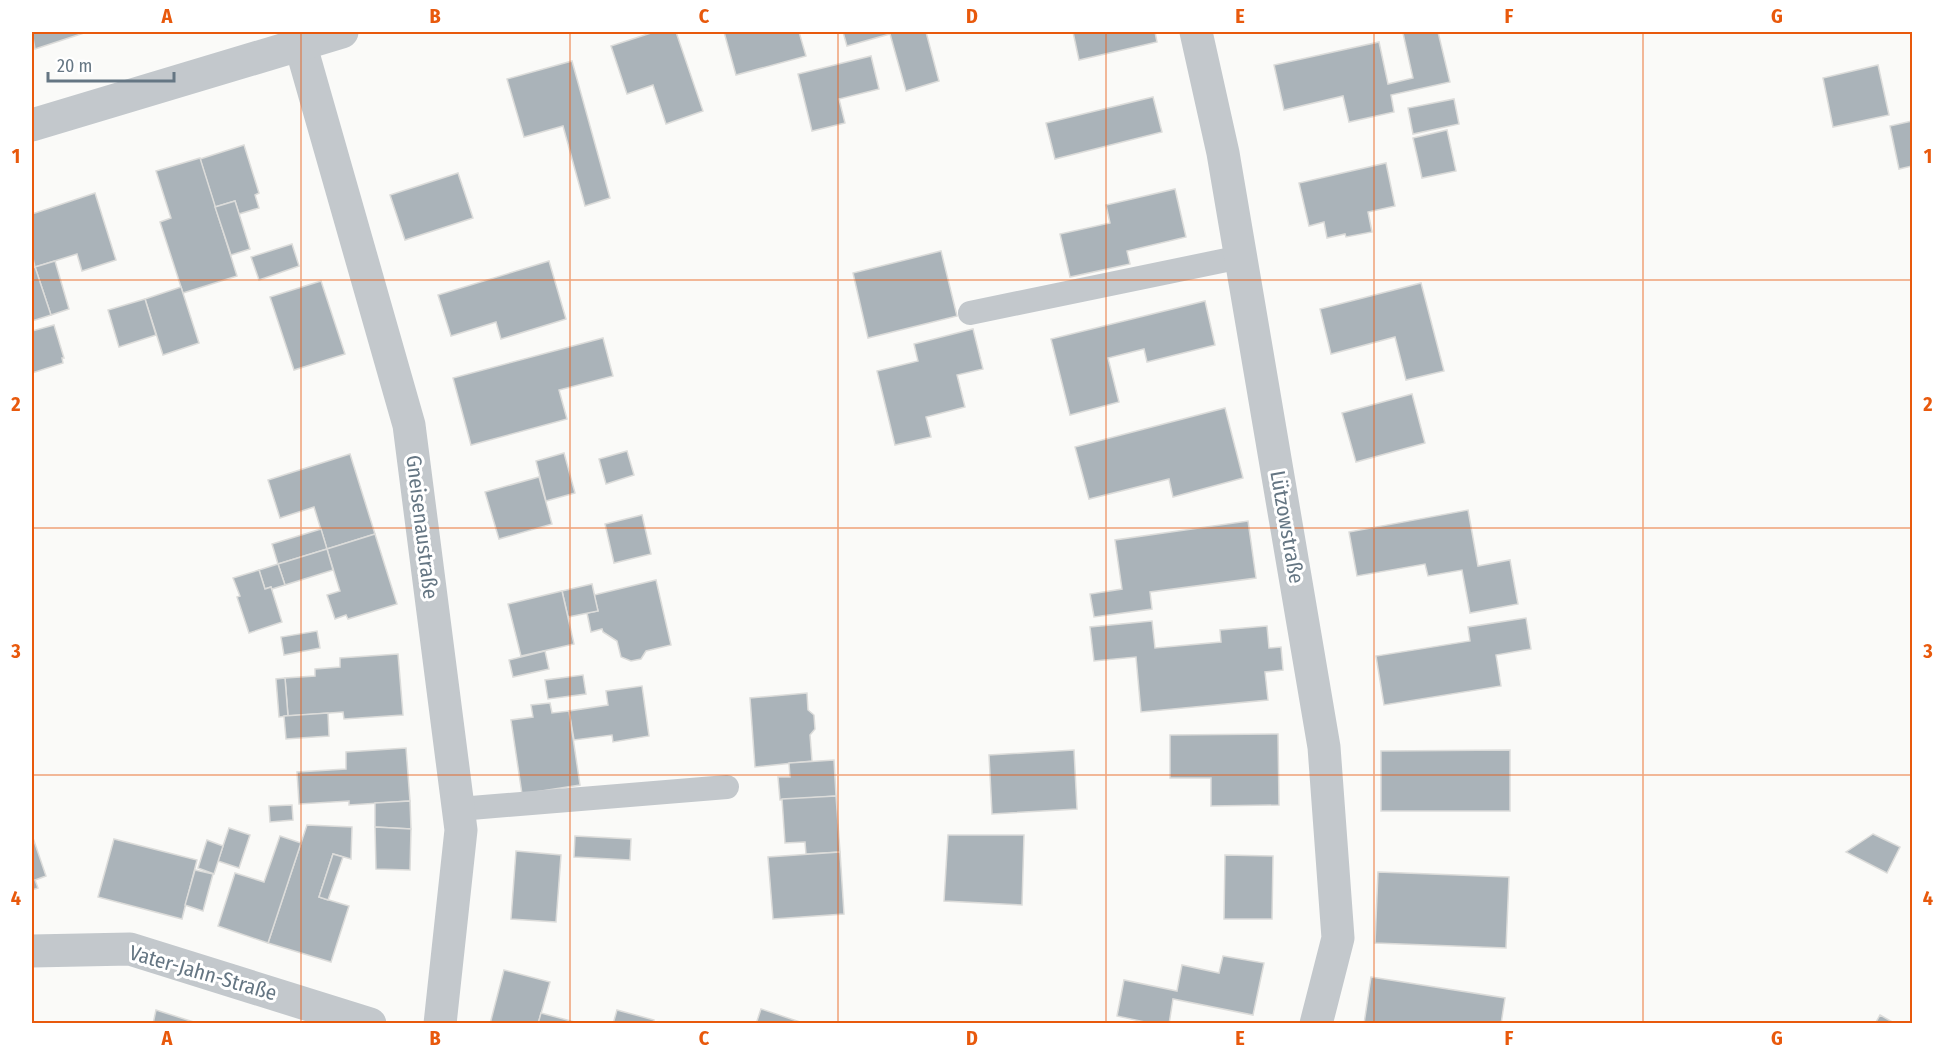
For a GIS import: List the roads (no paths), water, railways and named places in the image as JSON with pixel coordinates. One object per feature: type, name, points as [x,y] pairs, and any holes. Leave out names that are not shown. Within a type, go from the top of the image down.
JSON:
[{"type":"street","points":[[32,125],[342,32]]},
{"type":"street","name":"Lützowstraße","points":[[1196,32],[1223,153],[1324,747],[1338,938],[1316,1023]]},
{"type":"street","name":"Gneisenaustraße","points":[[300,43],[409,425],[461,830],[441,1023]]},
{"type":"street","name":"Vater-Jahn-Straße","points":[[32,951],[130,949],[370,1023]]},
{"type":"lane","points":[[970,313],[1241,257]]},
{"type":"lane","points":[[459,809],[727,787]]}]
